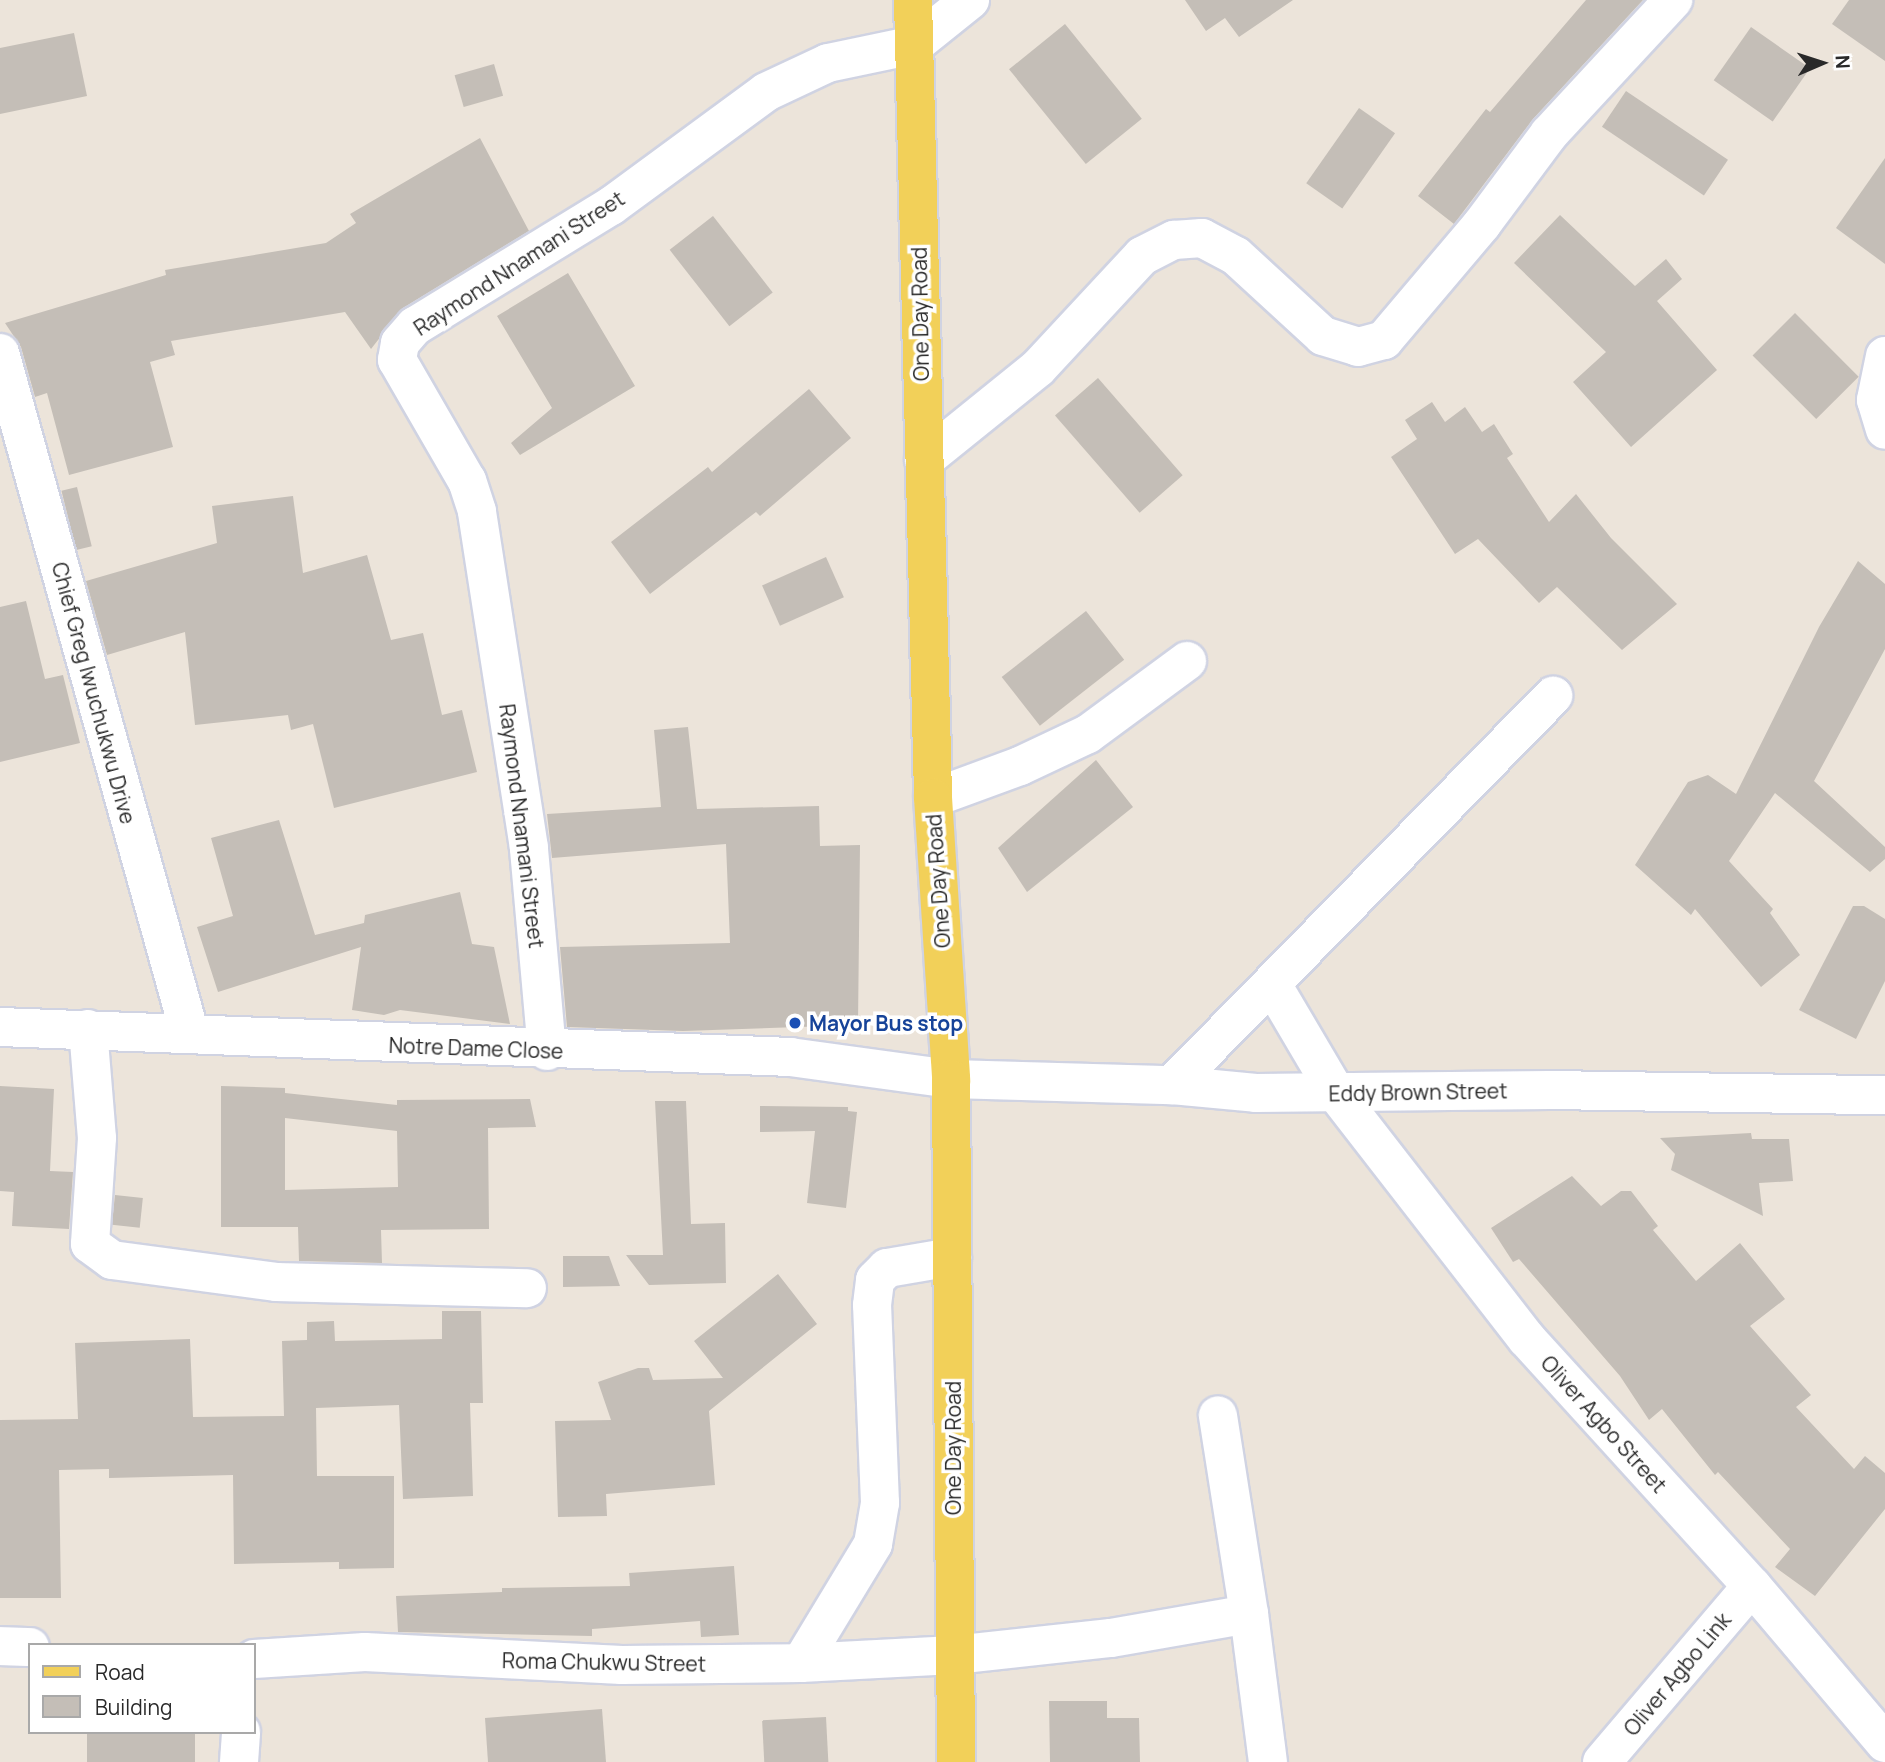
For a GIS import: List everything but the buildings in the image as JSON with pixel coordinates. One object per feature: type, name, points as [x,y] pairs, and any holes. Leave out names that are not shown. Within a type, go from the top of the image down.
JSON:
[{"type":"main road","name":"One Day Road","points":[[913,0],[933,798],[951,1079],[956,1762]]},
{"type":"street","points":[[914,45],[970,0]]},
{"type":"street","points":[[924,460],[1038,369],[1142,256],[1174,240],[1202,238],[1236,256],[1323,336],[1358,347],[1384,340],[1482,224],[1549,134],[1673,0]]},
{"type":"street","name":"Raymond Nnamani Street","points":[[547,1051],[529,848],[477,511],[467,481],[397,360],[400,343],[415,326],[611,206],[766,92],[828,62],[914,45]]},
{"type":"street","name":"Chief Greg Iwuchukwu Drive","points":[[0,353],[189,1031]]},
{"type":"street","points":[[1885,356],[1876,400],[1885,430]]},
{"type":"street","points":[[933,798],[1020,766],[1088,733],[1186,661]]},
{"type":"street","points":[[1172,1085],[1273,986],[1553,696]]},
{"type":"street","name":"Oliver Agbo Street","points":[[1273,986],[1336,1093],[1544,1359],[1752,1586],[1885,1743]]},
{"type":"street","name":"Notre Dame Close","points":[[0,1027],[189,1031],[547,1051],[790,1057],[951,1079]]},
{"type":"street","points":[[88,1029],[97,1138],[90,1244],[112,1260],[276,1282],[527,1288]]},
{"type":"street","name":"Eddy Brown Street","points":[[951,1079],[1172,1085],[1256,1093],[1885,1095]]},
{"type":"street","points":[[800,1663],[873,1544],[880,1503],[872,1318],[875,1280],[887,1268],[952,1257]]},
{"type":"street","points":[[1218,1415],[1249,1614],[1268,1762]]},
{"type":"street","name":"Oliver Agbo Link","points":[[1602,1762],[1752,1586]]},
{"type":"street","name":"Roma Chukwu Street","points":[[256,1659],[365,1652],[622,1665],[800,1663],[954,1655],[1111,1638],[1249,1614]]},
{"type":"street","points":[[0,1646],[28,1647]]},
{"type":"street","points":[[239,1762],[241,1734]]},
{"type":"place","name":"Mayor Bus stop","points":[[795,1023]]}]
